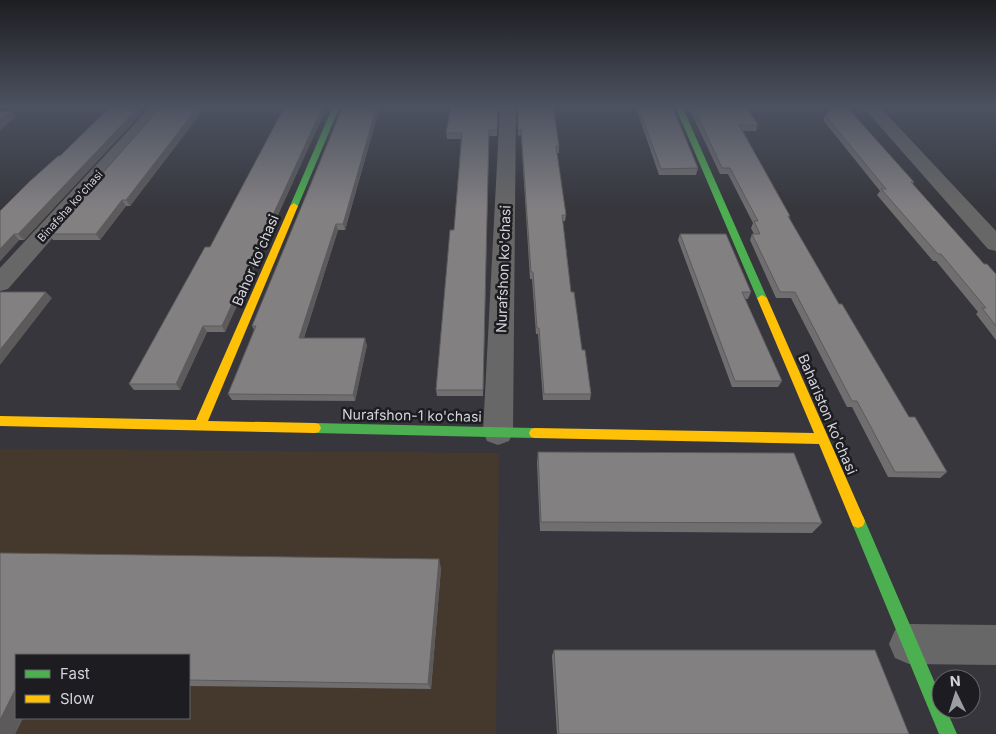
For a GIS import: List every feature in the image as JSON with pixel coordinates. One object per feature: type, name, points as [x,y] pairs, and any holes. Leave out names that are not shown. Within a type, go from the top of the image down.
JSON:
[{"type":"street","name":"Binafsha ko'chasi","points":[[0,283],[129,140]]},
{"type":"street","name":"Bahor ko'chasi","points":[[200,426],[322,140]]},
{"type":"street","name":"Nurafshon ko'chasi","points":[[498,432],[507,140]]},
{"type":"street","name":"Bahariston ko'chasi","points":[[693,140],[824,440],[948,734]]},
{"type":"street","points":[[901,140],[996,244]]},
{"type":"street","name":"Nurafshon-1 ko'chasi","points":[[0,421],[824,440]]},
{"type":"street","points":[[910,644],[996,645]]},
{"type":"shaded area","points":[[0,449],[499,453],[496,734],[0,734]]},
{"type":"building","points":[[76,140],[107,140],[18,234],[14,234],[0,249],[0,211],[29,182]]},
{"type":"building","points":[[132,140],[172,140],[126,200],[122,200],[96,234],[49,234]]},
{"type":"building","points":[[267,140],[307,140],[222,326],[203,326],[176,384],[129,384],[205,247],[210,247]]},
{"type":"building","points":[[329,140],[367,140],[343,224],[336,224],[299,338],[365,338],[353,395],[228,394],[256,326],[252,326]]},
{"type":"building","points":[[461,140],[489,140],[483,390],[436,390],[450,230],[454,230]]},
{"type":"building","points":[[522,140],[558,140],[559,146],[556,146],[566,215],[562,215],[571,292],[574,292],[582,350],[585,350],[591,394],[544,394],[539,328],[537,328],[533,272],[531,272]]},
{"type":"building","points":[[651,140],[686,140],[698,168],[661,169]]},
{"type":"building","points":[[709,140],[748,140],[790,216],[788,216],[839,304],[842,304],[909,417],[915,417],[947,472],[895,472],[857,401],[852,401],[795,292],[780,292],[752,234],[760,234],[754,221],[758,221],[730,168],[722,168]]},
{"type":"building","points":[[846,140],[877,140],[984,264],[987,264],[996,274],[996,326],[982,308],[986,308],[941,254],[938,254],[881,189],[886,189]]},
{"type":"building","points":[[680,234],[726,234],[751,292],[742,292],[782,381],[735,381]]},
{"type":"building","points":[[0,292],[46,292],[0,350]]},
{"type":"building","points":[[538,452],[794,453],[822,523],[541,522]]},
{"type":"building","points":[[0,553],[439,559],[428,684],[190,680],[190,654],[15,654],[15,690],[0,720]]},
{"type":"building","points":[[554,650],[875,650],[909,734],[559,734]]},
{"type":"traffic: fast","points":[[294,206],[322,140]]},
{"type":"traffic: fast","points":[[693,140],[762,298]]},
{"type":"traffic: fast","points":[[315,428],[535,433]]},
{"type":"traffic: fast","points":[[858,521],[948,734]]},
{"type":"traffic: slow","points":[[200,426],[294,206]]},
{"type":"traffic: slow","points":[[762,298],[858,521]]},
{"type":"traffic: slow","points":[[0,421],[315,428]]},
{"type":"traffic: slow","points":[[535,433],[824,439]]}]
